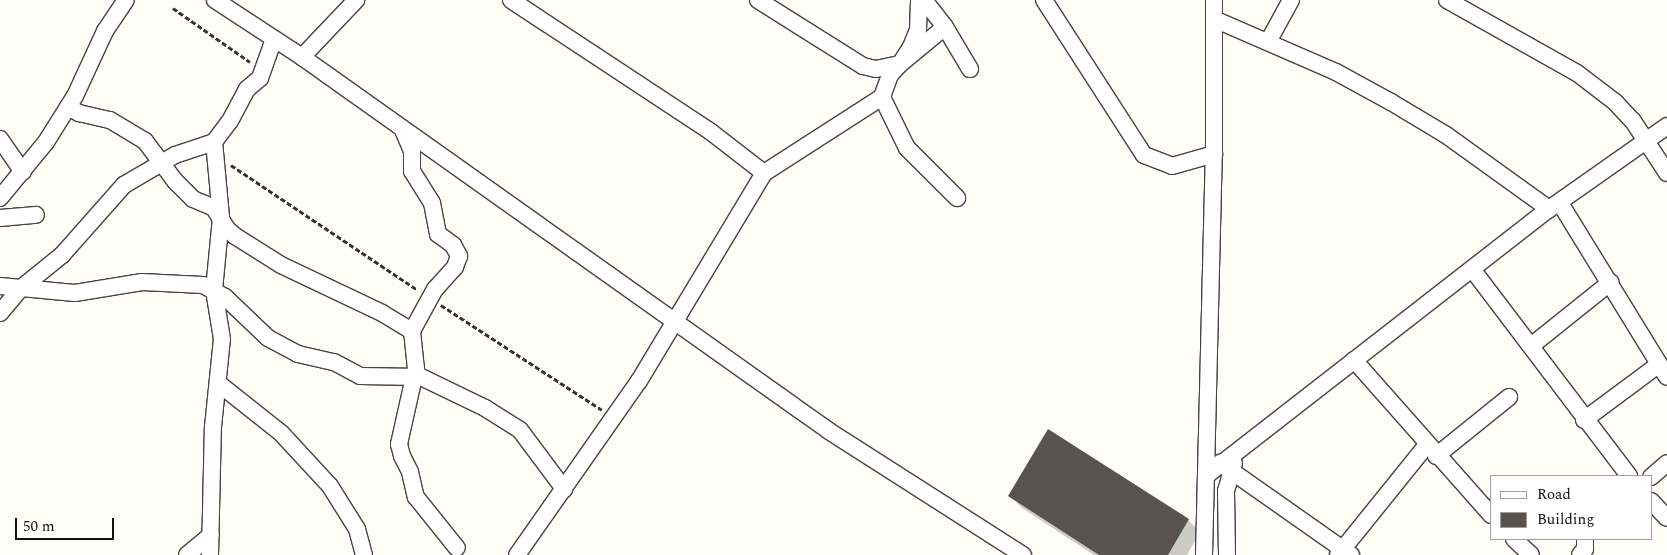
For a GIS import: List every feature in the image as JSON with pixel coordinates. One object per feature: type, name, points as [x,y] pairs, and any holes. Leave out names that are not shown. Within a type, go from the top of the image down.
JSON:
[{"type":"street","points":[[0,198],[23,172],[68,107],[105,31],[126,0]]},
{"type":"street","points":[[215,0],[302,57],[673,323],[829,431],[1023,555]]},
{"type":"street","points":[[302,57],[356,0]]},
{"type":"street","points":[[511,0],[711,132],[764,173]]},
{"type":"street","points":[[758,0],[863,66],[876,69],[900,64]]},
{"type":"street","points":[[900,64],[918,30],[919,0]]},
{"type":"street","points":[[924,0],[945,27],[970,69]]},
{"type":"street","points":[[1044,0],[1144,155],[1172,166],[1214,154]]},
{"type":"street","points":[[1204,555],[1214,154],[1214,0]]},
{"type":"street","points":[[1268,42],[1291,0]]},
{"type":"street","points":[[1447,0],[1577,73],[1615,102],[1647,140],[1667,173]]},
{"type":"street","points":[[1214,19],[1268,42],[1391,102],[1446,135],[1554,206],[1611,282],[1662,371],[1584,420]]},
{"type":"street","points":[[517,555],[614,418],[764,173],[882,97],[890,75],[900,64],[945,27]]},
{"type":"street","points":[[210,555],[213,427],[222,333],[214,290],[221,217],[215,148],[247,89],[263,72],[274,39]]},
{"type":"street","points":[[882,97],[907,148],[957,198]]},
{"type":"street","points":[[68,107],[79,113],[110,120],[140,138],[193,199],[214,208],[231,233],[280,264],[382,313],[412,331]]},
{"type":"street","points":[[1207,475],[1225,467],[1240,448],[1554,206],[1667,126]]},
{"type":"street","points":[[403,130],[412,151],[412,171],[432,203],[438,234],[453,245],[459,256],[455,267],[435,289],[412,331],[415,376],[400,438],[402,456],[410,472],[416,496],[457,548]]},
{"type":"street","points":[[0,139],[23,172]]},
{"type":"street","points":[[0,313],[20,289],[62,254],[115,193],[160,163],[215,148]]},
{"type":"street","points":[[0,218],[36,215]]},
{"type":"street","points":[[1472,269],[1531,346],[1584,420],[1628,475]]},
{"type":"street","points":[[0,286],[75,293],[118,284],[173,282],[203,285],[214,290],[258,331],[298,354],[334,362],[360,376],[415,376],[432,381],[480,405],[520,430],[564,489]]},
{"type":"street","points":[[1531,346],[1611,282]]},
{"type":"street","points":[[1354,360],[1431,451],[1490,514]]},
{"type":"street","points":[[218,383],[281,433],[330,486],[357,529],[364,555]]},
{"type":"street","points":[[1225,467],[1344,553],[1431,451],[1509,397]]},
{"type":"street","points":[[1652,476],[1667,463]]},
{"type":"street","points":[[1225,467],[1227,555]]},
{"type":"street","points":[[1652,502],[1667,518]]},
{"type":"street","points":[[187,555],[211,535]]},
{"type":"street","points":[[1515,540],[1531,555]]},
{"type":"street","points":[[1580,555],[1585,549],[1585,540]]},
{"type":"path","points":[[173,8],[263,72]]},
{"type":"path","points":[[215,148],[421,292]]},
{"type":"path","points":[[438,303],[614,418]]},
{"type":"building","points":[[1048,429],[1189,519],[1168,555],[1099,555],[1008,496]]}]
